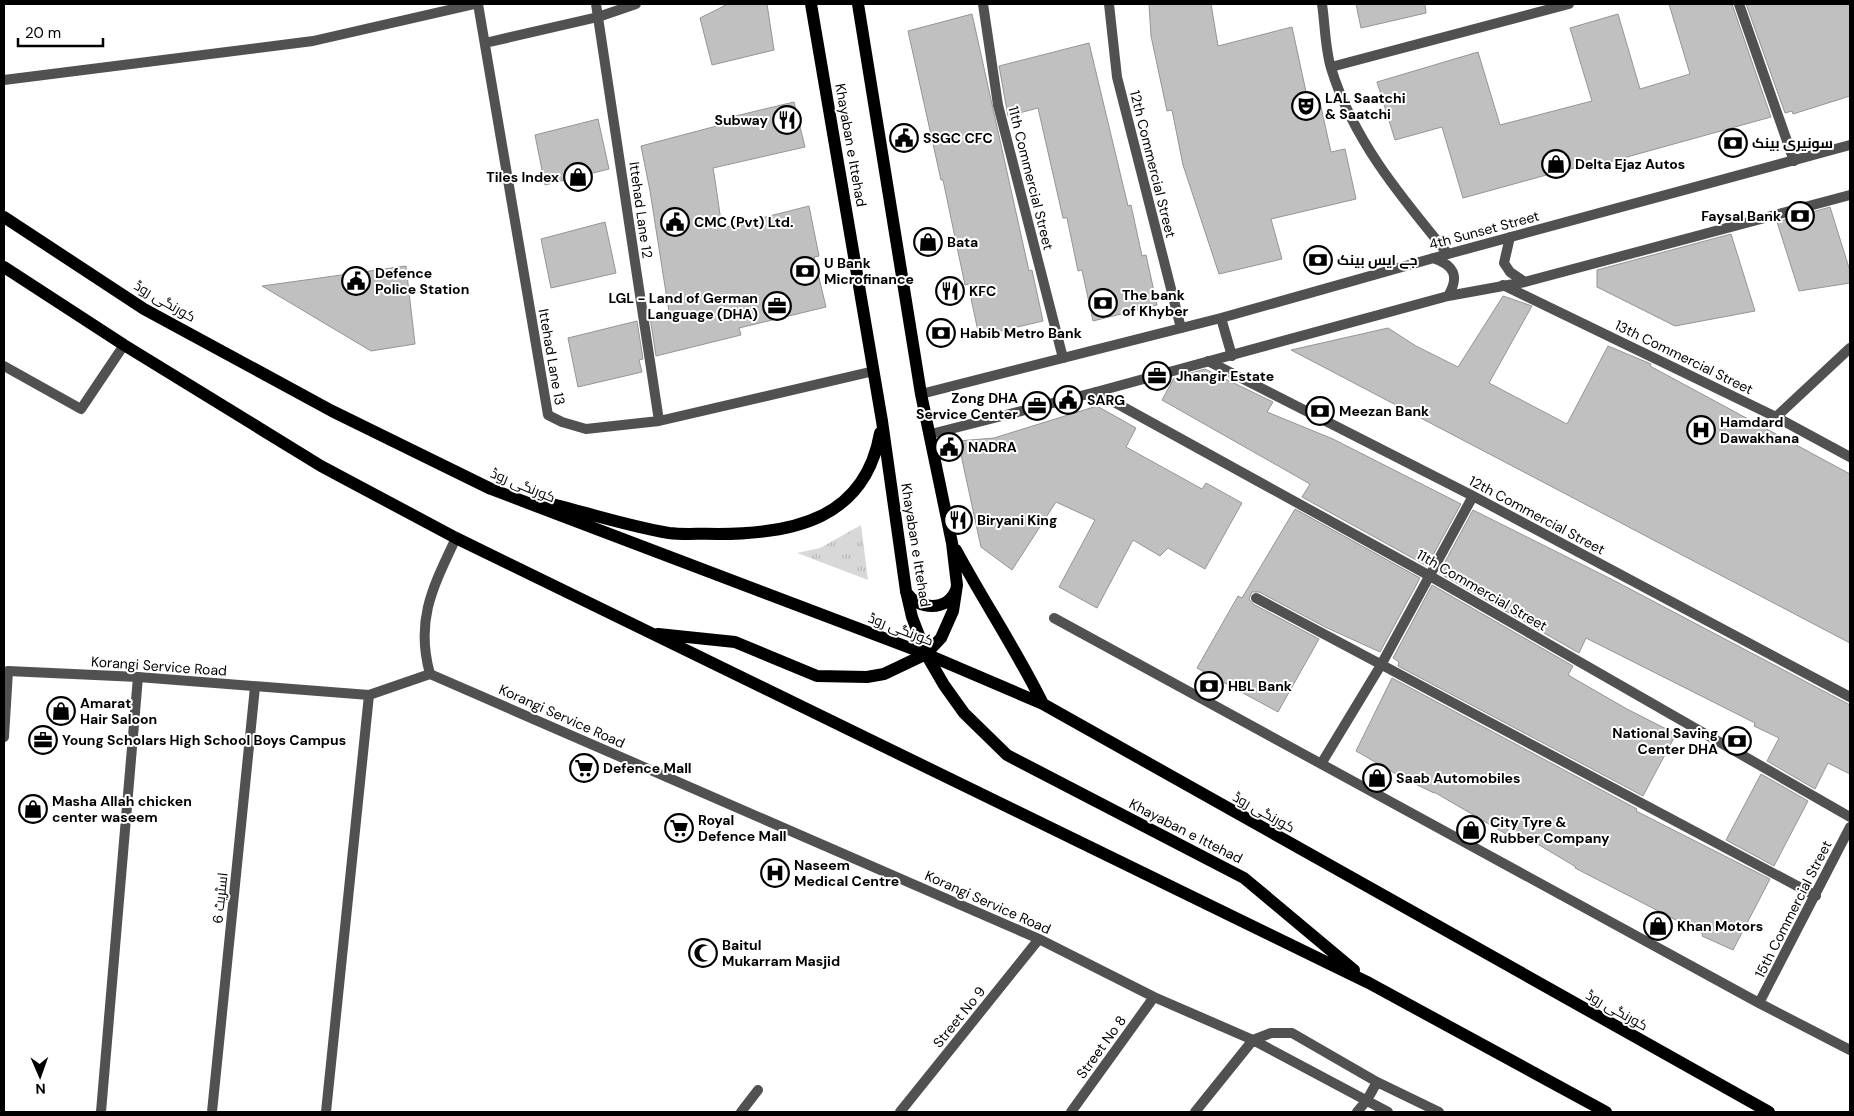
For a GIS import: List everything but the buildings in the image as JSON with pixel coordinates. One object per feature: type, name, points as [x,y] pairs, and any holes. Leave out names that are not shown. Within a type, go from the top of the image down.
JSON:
[{"type":"main road","name":"Khayaban e Ittehad","points":[[812,4],[874,371],[906,591],[912,617],[926,654],[964,713],[1007,755],[1244,878],[1369,983]]},
{"type":"main road","name":"Khayaban e Ittehad","points":[[858,4],[921,394],[931,434],[952,543]]},
{"type":"main road","name":"کورنگی روڈ","points":[[4,217],[144,308],[332,411],[491,489],[926,654],[1043,704],[1769,1112]]},
{"type":"main road","points":[[4,267],[124,345],[321,466],[456,538],[1369,983],[1606,1112]]},
{"type":"main road","points":[[491,489],[670,533],[751,534],[772,532],[807,523],[843,503],[860,486],[876,456],[882,421]]},
{"type":"main road","points":[[648,633],[735,642],[818,676],[850,678],[884,674],[926,654],[941,638],[953,611],[957,585],[952,543]]},
{"type":"main road","points":[[952,543],[998,626],[1019,657],[1043,704]]},
{"type":"main road","points":[[906,591],[917,603],[933,607],[949,600],[957,585]]},
{"type":"street","name":"Ittehad Lane 13","points":[[477,4],[548,415],[562,422],[586,429],[659,421],[874,371]]},
{"type":"street","points":[[4,80],[313,41],[477,4]]},
{"type":"street","name":"Ittehad Lane 12","points":[[596,4],[659,421]]},
{"type":"street","points":[[485,43],[598,16],[636,4]]},
{"type":"street","name":"11th Commercial Street","points":[[983,4],[998,105],[1063,358]]},
{"type":"street","name":"12th Commercial Street","points":[[1109,4],[1117,78],[1181,328]]},
{"type":"street","points":[[1322,4],[1330,67],[1347,108],[1372,157],[1402,198],[1448,254]]},
{"type":"street","points":[[1330,67],[1569,4]]},
{"type":"street","points":[[1739,4],[1794,161]]},
{"type":"street","name":"4th Sunset Street","points":[[921,394],[1221,318],[1433,258],[1850,145]]},
{"type":"street","points":[[931,434],[1232,356],[1448,296],[1525,282],[1850,195]]},
{"type":"street","points":[[1510,237],[1504,263],[1510,272],[1525,282]]},
{"type":"street","points":[[1433,258],[1445,262],[1454,272],[1455,285],[1448,296]]},
{"type":"street","name":"13th Commercial Street","points":[[1504,285],[1776,417],[1850,457]]},
{"type":"street","points":[[1221,318],[1232,356]]},
{"type":"street","points":[[4,366],[81,409],[124,345]]},
{"type":"street","points":[[1776,417],[1850,348]]},
{"type":"street","name":"12th Commercial Street","points":[[1208,361],[1473,496],[1850,697]]},
{"type":"street","name":"11th Commercial Street","points":[[1096,392],[1430,576],[1850,816]]},
{"type":"street","points":[[1321,764],[1381,665],[1473,496]]},
{"type":"street","points":[[430,674],[424,652],[427,608],[438,577],[456,538]]},
{"type":"street","points":[[1256,598],[1816,896]]},
{"type":"street","points":[[1054,618],[1759,1003],[1850,1050]]},
{"type":"street","points":[[4,737],[6,669]]},
{"type":"street","name":"Korangi Service Road","points":[[6,669],[369,695],[430,674],[1039,939],[1154,997],[1253,1040],[1388,1112]]},
{"type":"street","points":[[101,1112],[138,677]]},
{"type":"street","name":"اسٹریٹ 6","points":[[212,1112],[255,687]]},
{"type":"street","points":[[326,1112],[369,695]]},
{"type":"street","name":"15th Commercial Street","points":[[1759,1003],[1850,827]]},
{"type":"street","name":"Street No 9","points":[[900,1112],[1039,939]]},
{"type":"street","name":"Street No 8","points":[[1071,1112],[1154,997]]},
{"type":"street","points":[[1195,1112],[1253,1040],[1271,1033],[1292,1033],[1377,1082],[1439,1112]]},
{"type":"street","points":[[1357,1112],[1367,1100],[1377,1082]]},
{"type":"street","points":[[741,1112],[758,1090]]},
{"type":"green space","points":[[861,525],[868,580],[797,553],[820,548]]},
{"type":"place","name":"LAL Saatchi & Saatchi","points":[[1306,106]]},
{"type":"place","name":"Subway","points":[[787,120]]},
{"type":"place","name":"SSGC CFC","points":[[904,138]]},
{"type":"place","name":"سونیری بینک","points":[[1733,143]]},
{"type":"place","name":"Delta Ejaz Autos","points":[[1556,164]]},
{"type":"place","name":"Tiles Index","points":[[578,177]]},
{"type":"place","name":"Faysal Bank","points":[[1800,216]]},
{"type":"place","name":"CMC (Pvt) Ltd.","points":[[675,222]]},
{"type":"place","name":"Bata","points":[[928,242]]},
{"type":"place","name":"جے ایس بینک","points":[[1318,260]]},
{"type":"place","name":"U Bank Microfinance","points":[[805,271]]},
{"type":"place","name":"Defence Police Station","points":[[356,281]]},
{"type":"place","name":"KFC","points":[[950,291]]},
{"type":"place","name":"The bank of Khyber","points":[[1103,303]]},
{"type":"place","name":"LGL - Land of German Language (DHA)","points":[[777,306]]},
{"type":"place","name":"Habib Metro Bank","points":[[941,333]]},
{"type":"place","name":"Jhangir Estate","points":[[1157,376]]},
{"type":"place","name":"SARG","points":[[1068,400]]},
{"type":"place","name":"Zong DHA Service Center","points":[[1037,406]]},
{"type":"place","name":"Meezan Bank","points":[[1320,411]]},
{"type":"place","name":"Hamdard Dawakhana","points":[[1701,430]]},
{"type":"place","name":"NADRA","points":[[949,447]]},
{"type":"place","name":"Biryani King","points":[[958,520]]},
{"type":"place","name":"HBL Bank","points":[[1209,686]]},
{"type":"place","name":"Amarat Hair Saloon","points":[[61,711]]},
{"type":"place","name":"Young Scholars High School Boys Campus","points":[[43,740]]},
{"type":"place","name":"National Saving Center DHA","points":[[1737,741]]},
{"type":"place","name":"Defence Mall","points":[[584,768]]},
{"type":"place","name":"Saab Automobiles","points":[[1377,778]]},
{"type":"place","name":"Masha Allah chicken center waseem","points":[[33,809]]},
{"type":"place","name":"Royal Defence Mall","points":[[679,828]]},
{"type":"place","name":"City Tyre & Rubber Company","points":[[1471,830]]},
{"type":"place","name":"Naseem Medical Centre","points":[[775,873]]},
{"type":"place","name":"Khan Motors","points":[[1658,926]]},
{"type":"place","name":"Baitul Mukarram Masjid","points":[[703,953]]}]
